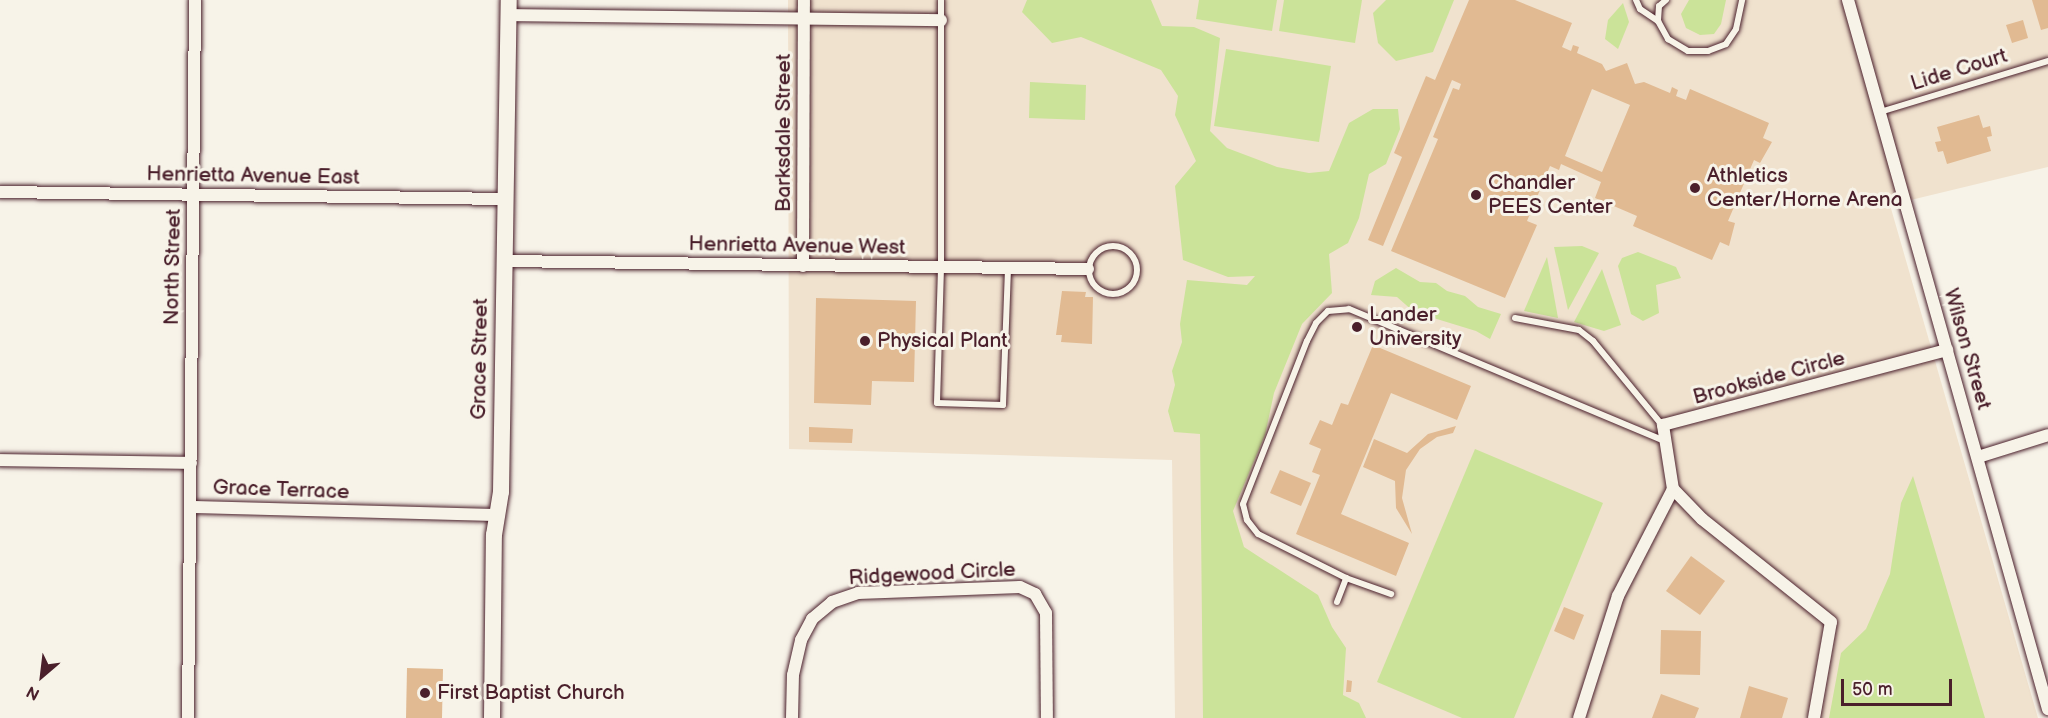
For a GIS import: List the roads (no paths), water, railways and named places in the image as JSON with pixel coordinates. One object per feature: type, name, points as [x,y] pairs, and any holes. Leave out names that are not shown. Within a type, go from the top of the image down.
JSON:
[{"type":"main road","name":"Grace Street","points":[[492,718],[509,7]]},
{"type":"street","name":"North Street","points":[[191,463],[195,0]]},
{"type":"street","name":"Barksdale Street","points":[[803,266],[804,0]]},
{"type":"street","name":"Wilson Street","points":[[1848,0],[2048,709]]},
{"type":"street","points":[[509,7],[804,19],[941,20]]},
{"type":"street","name":"Henrietta Avenue East","points":[[0,192],[506,199]]},
{"type":"street","name":"Henrietta Avenue West","points":[[504,261],[1088,269]]},
{"type":"street","name":"Brookside Circle","points":[[1663,426],[1947,350]]},
{"type":"street","points":[[1663,426],[1673,489],[1702,519],[1831,622],[1814,718]]},
{"type":"street","points":[[1978,457],[2048,435]]},
{"type":"street","name":"Grace Terrace","points":[[0,460],[191,463],[191,507],[498,515]]},
{"type":"street","points":[[1579,718],[1618,596],[1673,489]]},
{"type":"street","points":[[189,718],[191,507]]},
{"type":"street","name":"Ridgewood Circle","points":[[792,718],[793,675],[801,639],[812,620],[832,602],[858,593],[1020,587],[1035,594],[1046,613],[1047,718]]},
{"type":"lane","points":[[941,0],[941,268],[937,403],[1004,405],[1008,269]]},
{"type":"lane","points":[[1636,0],[1640,9],[1658,21],[1668,39],[1688,51],[1708,51],[1726,44],[1737,28],[1742,0]]},
{"type":"lane","points":[[1658,21],[1659,6],[1666,0]]},
{"type":"lane","name":"Lide Court","points":[[1880,112],[2048,61]]},
{"type":"lane","points":[[1107,246],[1122,247],[1134,257],[1137,272],[1132,286],[1119,294],[1104,293],[1092,283],[1088,269],[1094,254],[1107,246]]},
{"type":"lane","points":[[1391,594],[1346,578],[1258,534],[1247,520],[1244,504],[1307,341],[1316,323],[1328,311],[1349,309],[1665,441]]},
{"type":"lane","points":[[1515,318],[1579,330],[1593,341],[1663,426]]},
{"type":"lane","points":[[1337,602],[1346,578]]},
{"type":"place","name":"Athletics Center/Horne Arena","points":[[1695,188]]},
{"type":"place","name":"Chandler PEES Center","points":[[1476,195]]},
{"type":"place","name":"Lander University","points":[[1357,327]]},
{"type":"place","name":"Physical Plant","points":[[865,341]]},
{"type":"place","name":"First Baptist Church","points":[[425,693]]}]
